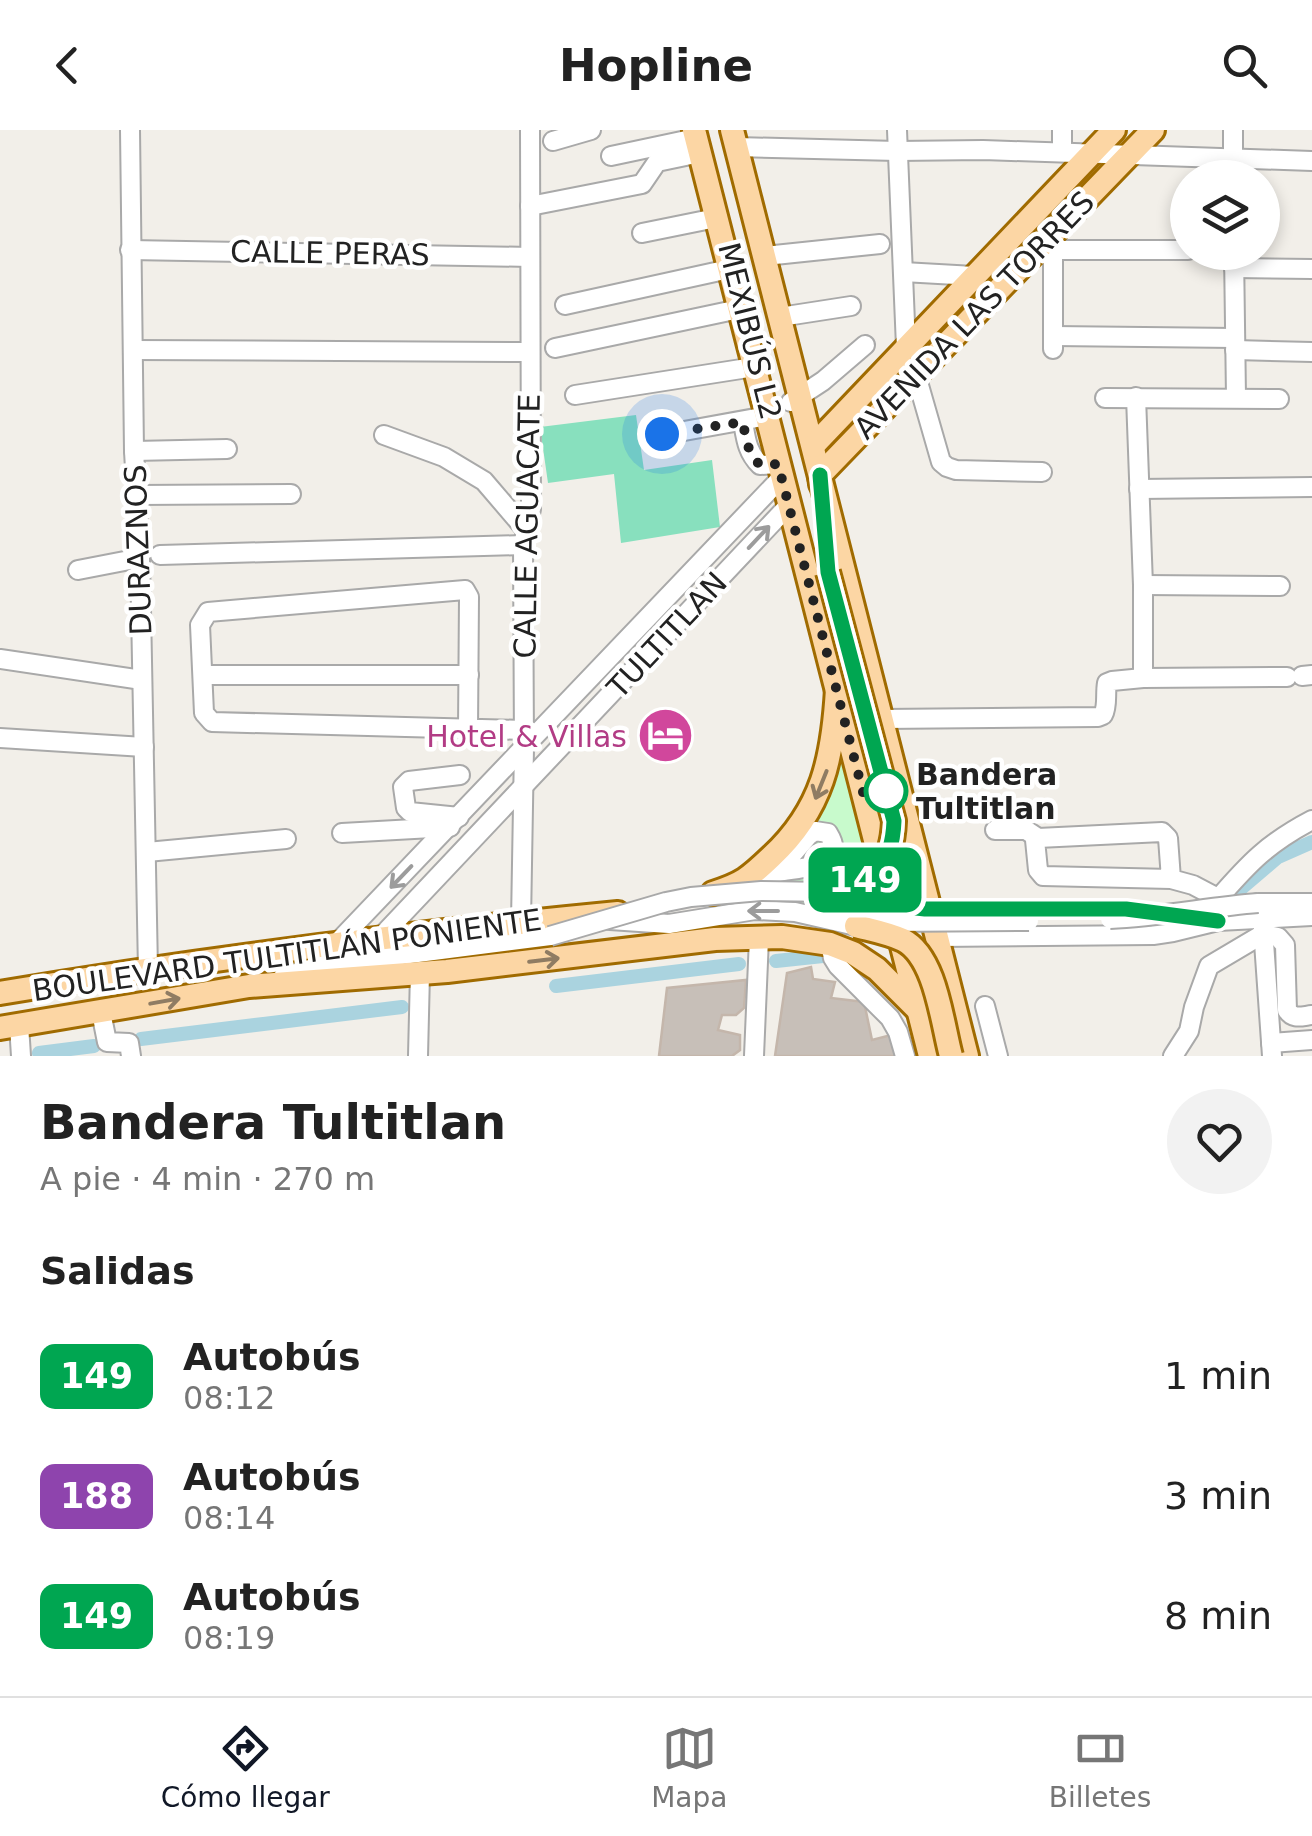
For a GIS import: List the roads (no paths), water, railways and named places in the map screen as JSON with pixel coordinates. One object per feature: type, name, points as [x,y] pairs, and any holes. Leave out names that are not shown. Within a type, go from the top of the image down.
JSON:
[{"type":"main road","name":"AVENIDA LAS TORRES","points":[[813,446],[1114,130]]},
{"type":"main road","name":"AVENIDA LAS TORRES","points":[[820,475],[1049,245],[1153,130]]},
{"type":"main road","points":[[730,136],[765,256],[796,399],[813,446],[967,1056]]},
{"type":"main road","points":[[697,138],[932,1056]]},
{"type":"main road","points":[[820,475],[828,562],[894,821],[890,850],[878,871],[831,892]]},
{"type":"main road","points":[[742,883],[786,844],[819,792],[833,744],[836,689]]},
{"type":"main road","name":"BOULEVARD TULTITLÁN PONIENTE","points":[[0,994],[336,944],[655,909],[742,883]]},
{"type":"main road","points":[[856,926],[900,939],[916,950],[930,974],[953,1056]]},
{"type":"main road","points":[[249,986],[420,973],[715,939],[803,939],[852,953],[877,969],[919,1010]]},
{"type":"main road","points":[[74,981],[91,1014]]},
{"type":"main road","name":"BOULEVARD TULTITLÁN PONIENTE","points":[[15,1038],[91,1014],[249,986]]},
{"type":"street","name":"DURAZNOS","points":[[130,130],[148,970]]},
{"type":"street","name":"CALLE AGUACATE","points":[[521,922],[524,538],[531,509],[530,130]]},
{"type":"street","points":[[554,141],[591,130]]},
{"type":"street","points":[[896,130],[906,346]]},
{"type":"street","points":[[982,150],[983,130]]},
{"type":"street","points":[[1062,130],[1062,152]]},
{"type":"street","points":[[1232,130],[1233,160]]},
{"type":"street","points":[[730,136],[897,151],[1062,152],[1170,160]]},
{"type":"street","name":"MEXIBÚS L2","points":[[730,136],[796,399],[828,562],[953,1056]]},
{"type":"street","points":[[530,206],[642,184],[658,162],[697,138]]},
{"type":"street","points":[[612,156],[697,138]]},
{"type":"street","name":"MEXIBÚS L2","points":[[697,138],[932,1056]]},
{"type":"street","points":[[1280,163],[1312,160]]},
{"type":"street","points":[[642,233],[716,218]]},
{"type":"street","points":[[765,256],[880,244]]},
{"type":"street","points":[[1170,249],[1049,245],[1053,343],[1235,344],[1312,352]]},
{"type":"street","name":"CALLE PERAS","points":[[130,250],[530,257]]},
{"type":"street","points":[[1280,265],[1312,269]]},
{"type":"street","points":[[564,304],[729,269]]},
{"type":"street","points":[[1234,270],[1236,397]]},
{"type":"street","points":[[903,272],[974,276]]},
{"type":"street","points":[[780,317],[851,306]]},
{"type":"street","points":[[556,348],[739,309]]},
{"type":"street","points":[[796,399],[824,381],[865,345]]},
{"type":"street","points":[[133,350],[530,352]]},
{"type":"street","points":[[574,395],[754,367]]},
{"type":"street","points":[[916,375],[946,467],[1042,472]]},
{"type":"street","points":[[1136,397],[1143,678]]},
{"type":"street","points":[[1105,398],[1279,399]]},
{"type":"street","points":[[662,434],[767,416]]},
{"type":"street","points":[[743,422],[752,456],[760,465],[780,471]]},
{"type":"street","points":[[384,435],[444,457],[484,481],[524,538]]},
{"type":"street","points":[[134,451],[228,449]]},
{"type":"street","name":"TULTITLAN","points":[[336,944],[454,822],[524,739],[780,471]]},
{"type":"street","points":[[1138,489],[1312,487]]},
{"type":"street","points":[[137,495],[290,494]]},
{"type":"street","name":"TULTITLAN","points":[[379,939],[790,505]]},
{"type":"street","points":[[160,555],[524,538]]},
{"type":"street","points":[[78,570],[140,558]]},
{"type":"street","points":[[1143,585],[1280,586]]},
{"type":"street","points":[[468,729],[469,596],[465,590],[208,612],[200,625],[204,713],[212,722],[468,729],[524,739]]},
{"type":"street","points":[[0,659],[142,680]]},
{"type":"street","points":[[203,674],[469,675]]},
{"type":"street","points":[[882,719],[1098,717],[1104,716],[1108,683],[1112,680],[1300,676]]},
{"type":"street","points":[[0,738],[144,748]]},
{"type":"street","points":[[454,822],[410,812],[404,787],[409,782],[460,776]]},
{"type":"street","points":[[1218,900],[1249,863],[1284,835],[1312,820]]},
{"type":"street","points":[[342,833],[454,822]]},
{"type":"street","points":[[995,830],[1026,830],[1038,838],[1162,832],[1168,838],[1171,879]]},
{"type":"street","points":[[1038,838],[1034,844],[1038,870],[1043,876],[1171,879],[1194,885],[1238,919]]},
{"type":"street","points":[[146,852],[286,839]]},
{"type":"street","points":[[742,883],[776,873]]},
{"type":"street","name":"BOULEVARD TULTITLÁN PONIENTE","points":[[249,986],[324,965],[550,936],[690,897],[761,891],[831,892],[880,904],[925,909],[1126,909],[1218,921]]},
{"type":"street","points":[[1173,1056],[1184,1041],[1210,966],[1261,918],[1312,903]]},
{"type":"street","points":[[574,917],[669,924],[755,910],[808,914],[856,926],[885,922],[1153,918],[1216,906],[1261,918],[1278,937],[1284,944],[1287,1010],[1290,1015],[1312,1015]]},
{"type":"street","points":[[938,937],[1153,934],[1218,921],[1312,916]]},
{"type":"street","points":[[1261,918],[1271,1049],[1312,1040]]},
{"type":"street","points":[[754,1056],[758,938]]},
{"type":"street","points":[[830,944],[838,966],[890,1018],[905,1056]]},
{"type":"street","points":[[418,1056],[420,973]]},
{"type":"street","points":[[985,1006],[998,1056]]},
{"type":"street","points":[[91,1014],[107,1042],[129,1043],[131,1056]]},
{"type":"street","points":[[0,1047],[15,1038]]},
{"type":"waterway","points":[[1237,892],[1278,857],[1312,842]]},
{"type":"waterway","points":[[776,961],[823,956]]},
{"type":"waterway","points":[[556,986],[739,964]]},
{"type":"waterway","points":[[141,1039],[402,1007]]},
{"type":"waterway","points":[[39,1053],[94,1046]]},
{"type":"place","name":"Hotel & Villas","points":[[666,736]]},
{"type":"place","name":"Bandera Tultitlan","points":[[886,791]]}]
